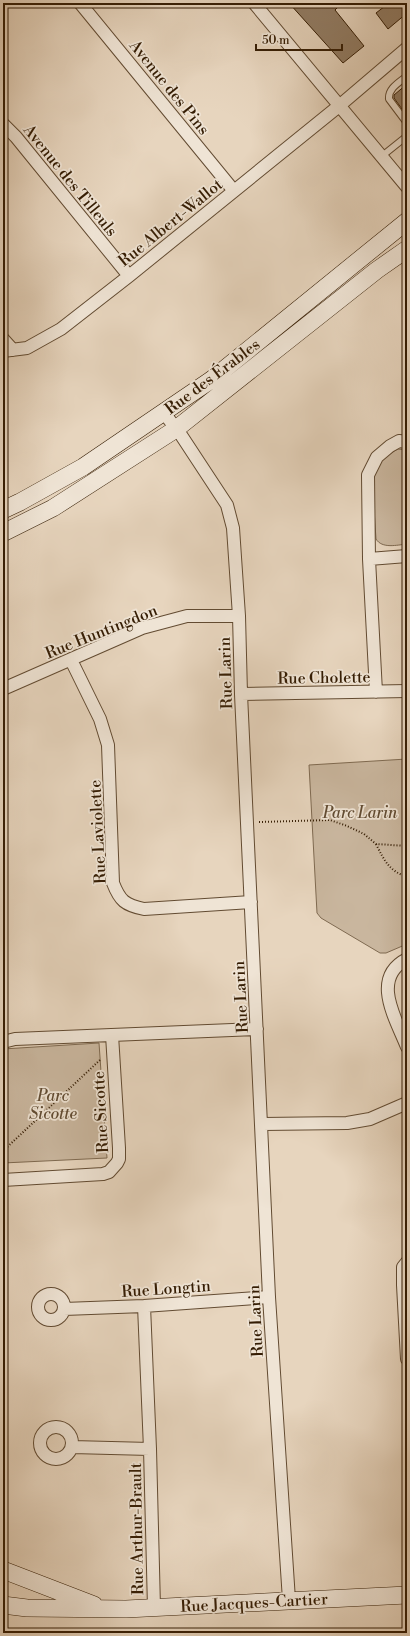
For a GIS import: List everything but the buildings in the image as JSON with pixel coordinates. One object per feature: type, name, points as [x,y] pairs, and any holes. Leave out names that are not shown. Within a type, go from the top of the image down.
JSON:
[{"type":"street","name":"Avenue des Pins","points":[[80,3],[234,191]]},
{"type":"street","points":[[254,3],[407,187]]},
{"type":"street","name":"Rue Albert-Wallot","points":[[3,338],[8,350],[27,348],[55,332],[129,276],[339,106],[407,48]]},
{"type":"street","name":"Avenue des Tilleuls","points":[[3,124],[16,137],[129,276]]},
{"type":"street","name":"Rue des Érables","points":[[3,510],[83,467],[211,380],[407,221]]},
{"type":"street","name":"Rue des Érables","points":[[3,533],[53,508],[176,429],[377,270],[407,249]]},
{"type":"street","name":"Rue Larin","points":[[164,413],[228,505],[233,528],[239,616],[241,694],[269,1297],[289,1600]]},
{"type":"street","points":[[376,692],[369,559],[368,475],[377,458],[390,446],[398,441],[407,442]]},
{"type":"street","points":[[369,559],[407,556]]},
{"type":"street","name":"Rue Huntingdon","points":[[3,689],[142,628],[188,616],[239,616]]},
{"type":"street","name":"Rue Laviolette","points":[[71,660],[100,719],[108,745],[113,883],[118,897],[129,906],[144,909],[251,902]]},
{"type":"street","name":"Rue Cholette","points":[[241,694],[407,691]]},
{"type":"street","points":[[407,959],[396,966],[387,984],[388,997],[407,1047]]},
{"type":"street","points":[[3,1042],[15,1039],[257,1029]]},
{"type":"street","name":"Rue Sicotte","points":[[3,1180],[94,1175],[109,1172],[113,1169],[119,1159],[112,1035]]},
{"type":"street","points":[[262,1124],[347,1123],[370,1119],[407,1103]]},
{"type":"street","points":[[407,1262],[403,1267],[403,1284],[407,1359]]},
{"type":"street","name":"Rue Longtin","points":[[64,1309],[144,1306],[269,1297]]},
{"type":"street","name":"Rue Arthur-Brault","points":[[144,1306],[150,1449],[154,1608]]},
{"type":"street","name":"Rue Arthur-Brault","points":[[72,1447],[150,1449]]},
{"type":"street","name":"Rue Jacques-Cartier","points":[[3,1570],[69,1594],[102,1608]]},
{"type":"street","name":"Rue Jacques-Cartier","points":[[3,1604],[27,1608],[126,1609],[407,1595]]},
{"type":"lane","points":[[407,76],[391,89],[388,94],[389,99],[407,123]]},
{"type":"lane","points":[[382,156],[407,136]]},
{"type":"path","points":[[247,823],[330,820],[364,834],[376,844],[384,859],[396,873],[407,877]]},
{"type":"path","points":[[376,844],[407,846]]},
{"type":"path","points":[[3,1151],[104,1056],[113,1052]]},
{"type":"green space","points":[[398,449],[407,450],[407,544],[386,545],[382,544],[376,539],[372,479],[379,464],[386,456]]},
{"type":"green space","name":"Parc Larin","points":[[407,759],[407,944],[386,953],[380,953],[321,918],[317,913],[309,765]]},
{"type":"green space","name":"Parc Sicotte","points":[[99,1043],[107,1158],[3,1163],[3,1049]]}]
